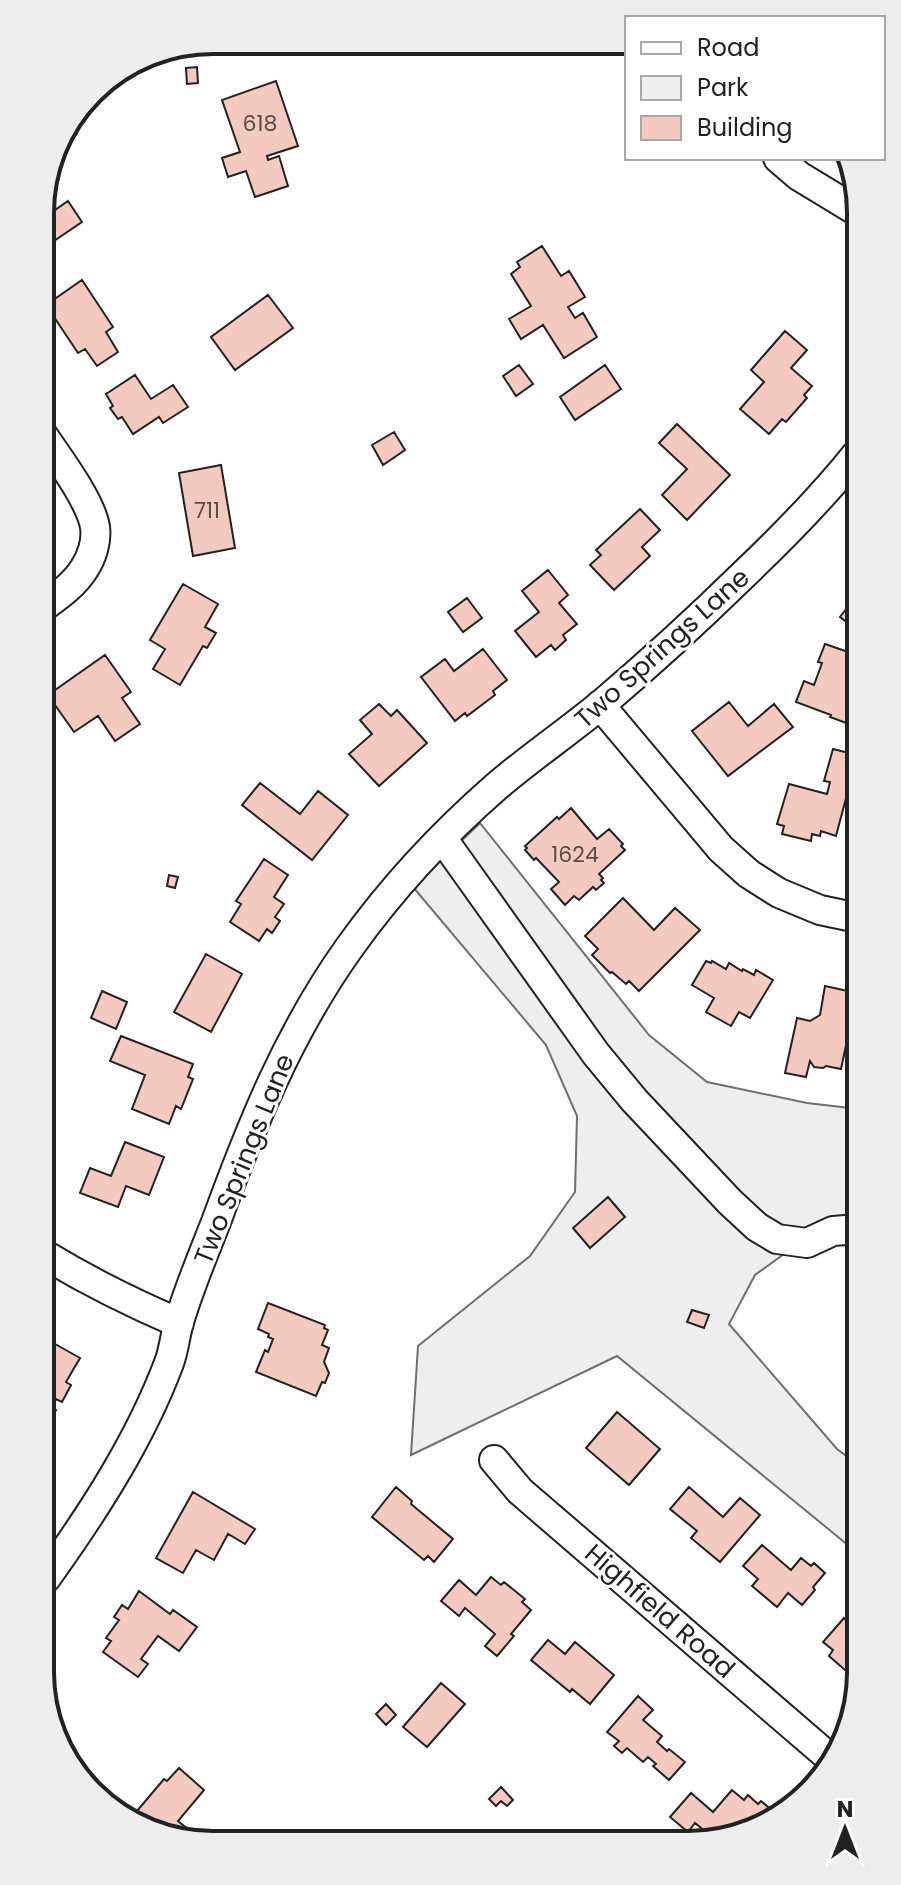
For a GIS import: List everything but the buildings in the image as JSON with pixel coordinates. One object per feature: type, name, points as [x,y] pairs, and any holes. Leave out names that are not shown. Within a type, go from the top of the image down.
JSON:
[{"type":"street","points":[[780,160],[799,176],[847,205]]},
{"type":"street","points":[[54,452],[91,513],[95,546],[85,568],[54,599]]},
{"type":"street","name":"Two Springs Lane","points":[[54,1567],[83,1526],[145,1419],[170,1359],[179,1323],[244,1145],[295,1037],[349,948],[404,878],[458,821],[499,784],[660,655],[784,535],[847,465]]},
{"type":"street","points":[[600,705],[721,849],[749,874],[779,893],[820,910],[847,916]]},
{"type":"street","points":[[442,838],[596,1054],[634,1100],[730,1202],[757,1227],[777,1239],[807,1243],[833,1231],[847,1230]]},
{"type":"street","points":[[54,1260],[107,1290],[179,1323]]},
{"type":"street","name":"Highfield Road","points":[[494,1460],[520,1491],[825,1753]]},
{"type":"green space","points":[[480,823],[649,1035],[707,1082],[807,1103],[847,1108],[847,1216],[836,1216],[755,1275],[729,1324],[837,1449],[847,1456],[847,1544],[617,1356],[411,1455],[418,1346],[530,1256],[575,1192],[577,1116],[546,1045],[413,887]]}]
